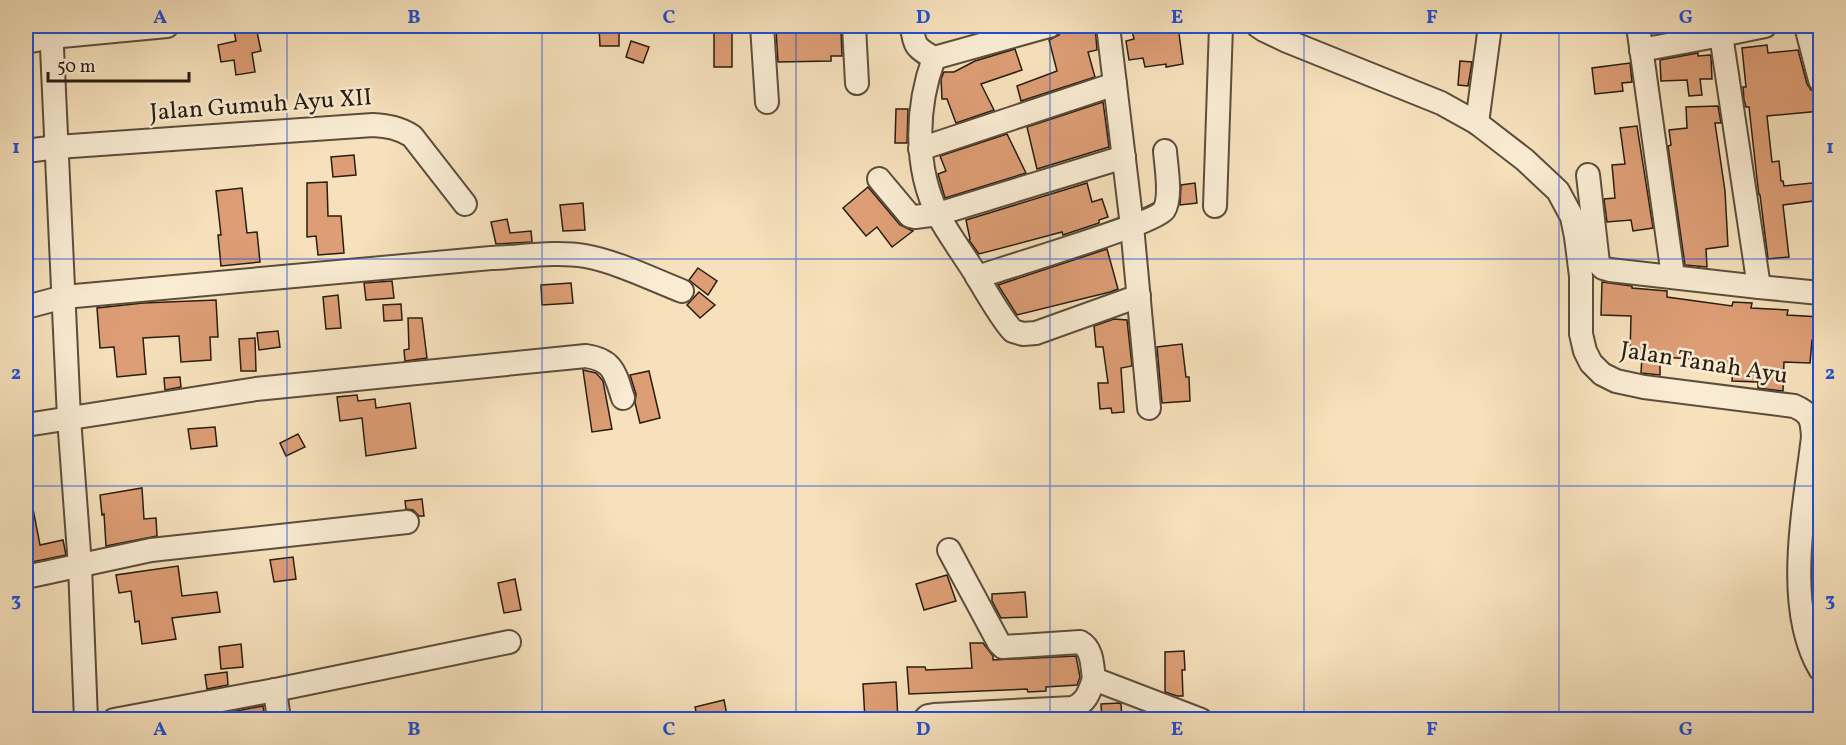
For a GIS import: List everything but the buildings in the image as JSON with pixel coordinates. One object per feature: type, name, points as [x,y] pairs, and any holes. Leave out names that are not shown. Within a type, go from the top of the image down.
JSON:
[{"type":"street","points":[[26,42],[51,31],[167,26]]},
{"type":"street","points":[[762,26],[767,102]]},
{"type":"street","points":[[854,26],[857,83]]},
{"type":"street","points":[[912,26],[914,41],[922,51],[934,58],[1049,26]]},
{"type":"street","points":[[1108,26],[1132,226],[1149,408]]},
{"type":"street","points":[[1215,206],[1221,26]]},
{"type":"street","name":"Jalan Tanah Ayu","points":[[1258,26],[1287,41],[1442,103],[1478,123],[1525,160],[1558,192],[1572,217],[1581,276],[1581,334],[1585,351],[1591,363],[1602,374],[1616,381],[1644,387],[1794,406],[1814,406],[1813,437],[1801,543],[1800,594],[1808,639],[1821,669]]},
{"type":"street","points":[[1478,123],[1490,26]]},
{"type":"street","points":[[1638,26],[1673,276]]},
{"type":"street","points":[[1641,50],[1720,30],[1765,26]]},
{"type":"street","points":[[1806,26],[1821,80]]},
{"type":"street","points":[[1720,30],[1759,287]]},
{"type":"street","points":[[51,31],[69,418],[80,566],[86,720]]},
{"type":"street","points":[[934,58],[922,105],[920,149],[924,175],[938,214],[1010,328],[1023,334],[1036,333],[1139,296]]},
{"type":"street","points":[[920,149],[1115,84]]},
{"type":"street","name":"Jalan Gumuh Ayu XII","points":[[26,151],[373,125],[390,126],[401,129],[412,136],[465,204]]},
{"type":"street","points":[[977,277],[1160,215],[1164,211],[1168,196],[1166,151]]},
{"type":"street","points":[[879,179],[910,216],[915,217],[938,214],[1124,157]]},
{"type":"street","points":[[1588,175],[1598,263],[1603,268],[1821,293]]},
{"type":"street","points":[[26,307],[64,297],[491,258],[559,255],[585,256],[682,291]]},
{"type":"street","points":[[26,425],[256,389],[586,356],[608,363],[615,374],[623,398]]},
{"type":"street","points":[[26,577],[151,550],[407,522]]},
{"type":"street","points":[[924,720],[934,715],[1073,708],[1086,699],[1094,679],[1090,655],[1085,645],[1080,642],[1007,648],[1001,646],[949,550]]},
{"type":"street","points":[[114,720],[509,642]]},
{"type":"street","points":[[1094,679],[1201,720]]},
{"type":"street","points":[[275,690],[279,720]]}]
